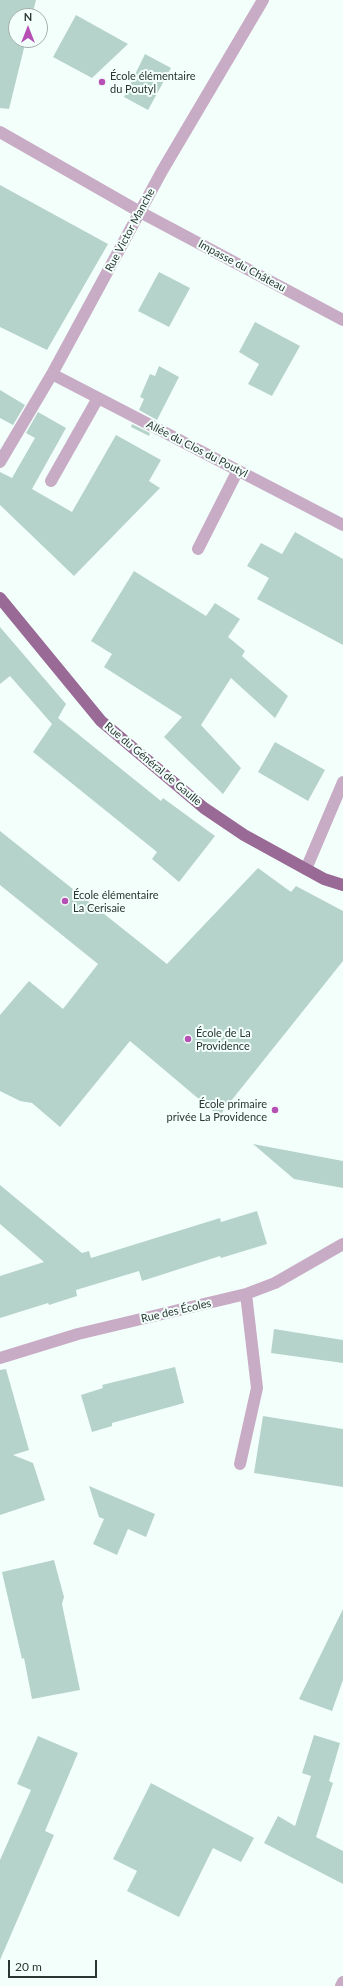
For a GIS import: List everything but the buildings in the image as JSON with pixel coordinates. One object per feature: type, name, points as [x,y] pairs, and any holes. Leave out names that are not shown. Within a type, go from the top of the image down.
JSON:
[{"type":"main road","name":"Rue du Général de Gaulle","points":[[0,598],[101,720],[204,808],[244,835],[324,880],[343,885]]},
{"type":"street","name":"Rue Victor Manche","points":[[0,462],[52,374],[162,171],[262,0]]},
{"type":"street","name":"Impasse du Château","points":[[0,132],[140,212],[343,320]]},
{"type":"street","name":"Allée du Clos du Poutyl","points":[[52,374],[343,525]]},
{"type":"street","points":[[51,481],[98,398]]},
{"type":"street","points":[[198,549],[238,470]]},
{"type":"street","points":[[306,869],[343,782]]},
{"type":"street","name":"Rue des Écoles","points":[[0,1358],[78,1334],[246,1294],[275,1282],[343,1244]]},
{"type":"street","points":[[240,1464],[257,1388],[246,1294]]},
{"type":"street","points":[[341,1986],[343,1982]]},
{"type":"place","name":"École élémentaire du Poutyl","points":[[102,82]]},
{"type":"place","name":"École élémentaire La Cerisaie","points":[[65,901]]},
{"type":"place","name":"École de La Providence","points":[[188,1039]]},
{"type":"place","name":"École primaire privée La Providence","points":[[275,1110]]}]
